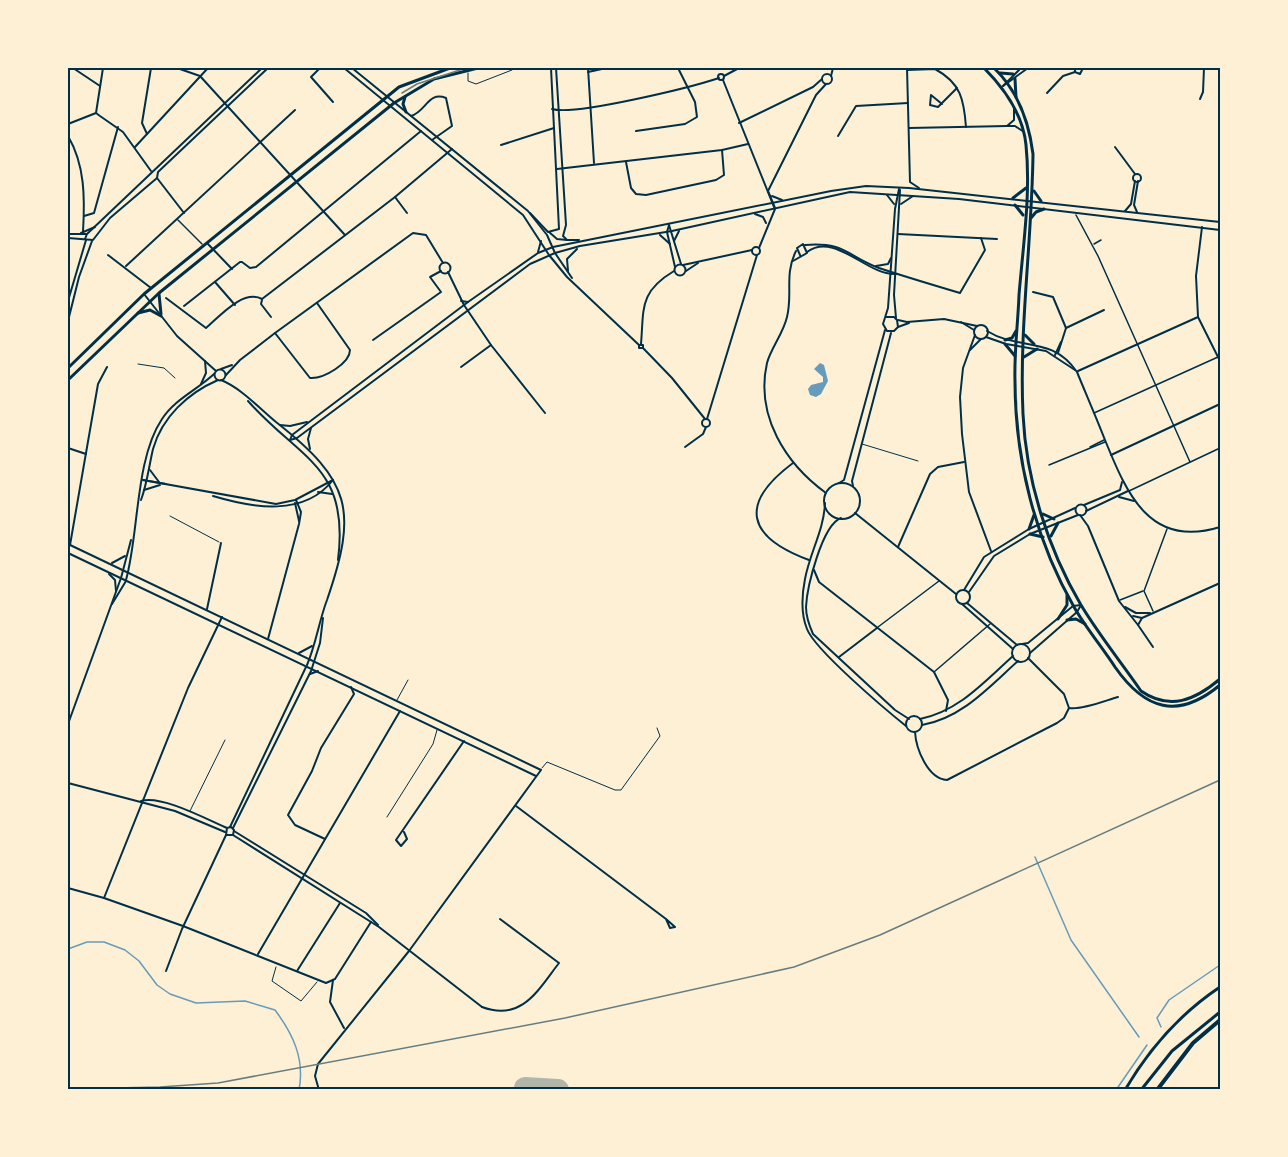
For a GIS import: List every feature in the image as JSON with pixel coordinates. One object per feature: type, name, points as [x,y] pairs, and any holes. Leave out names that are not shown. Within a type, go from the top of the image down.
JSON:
[{"type":"highway","points":[[1157,1089],[1193,1043],[1221,1020]]},
{"type":"main road","points":[[68,366],[151,288],[388,97],[410,81],[450,68]]},
{"type":"main road","points":[[68,378],[136,313],[212,248],[394,103],[434,79],[478,68]]},
{"type":"main road","points":[[984,68],[1003,86],[1024,132],[1027,186],[1014,380],[1021,457],[1034,513],[1043,537],[1073,606],[1126,682],[1143,698],[1172,706],[1189,704],[1221,685]]},
{"type":"main road","points":[[994,68],[1007,82],[1016,99],[1031,138],[1033,185],[1022,362],[1023,416],[1044,523],[1081,605],[1141,691],[1152,699],[1174,703],[1206,694],[1221,679]]},
{"type":"main road","points":[[999,73],[1013,74]]},
{"type":"main road","points":[[1016,79],[1016,99]]},
{"type":"main road","points":[[405,96],[403,104],[406,112]]},
{"type":"main road","points":[[1033,185],[1041,201]]},
{"type":"main road","points":[[1013,198],[1027,186]]},
{"type":"main road","points":[[1015,205],[1024,216]]},
{"type":"main road","points":[[1030,219],[1036,212],[1044,209]]},
{"type":"main road","points":[[159,293],[162,316]]},
{"type":"main road","points":[[136,313],[150,310],[162,316]]},
{"type":"main road","points":[[1016,356],[1005,342],[1012,338],[1017,330]]},
{"type":"main road","points":[[1024,330],[1027,339],[1034,344]]},
{"type":"main road","points":[[1022,362],[1028,353],[1037,349]]},
{"type":"main road","points":[[1040,509],[1045,517],[1054,519]]},
{"type":"main road","points":[[1029,529],[1034,513]]},
{"type":"main road","points":[[1050,538],[1058,523]]},
{"type":"main road","points":[[1030,534],[1043,537]]},
{"type":"main road","points":[[1058,620],[1067,604],[1067,593]]},
{"type":"main road","points":[[1067,620],[1076,619],[1087,626]]},
{"type":"main road","points":[[1125,1089],[1146,1057],[1170,1029],[1221,987]]},
{"type":"main road","points":[[1141,1089],[1172,1051],[1221,1012]]},
{"type":"street","points":[[73,68],[100,86]]},
{"type":"street","points":[[96,113],[103,68]]},
{"type":"street","points":[[147,134],[142,123],[151,68]]},
{"type":"street","points":[[177,68],[200,76],[345,235]]},
{"type":"street","points":[[134,147],[208,68]]},
{"type":"street","points":[[262,68],[262,73]]},
{"type":"street","points":[[68,301],[88,233],[262,68]]},
{"type":"street","points":[[68,321],[81,268],[94,236],[268,68]]},
{"type":"street","points":[[320,68],[311,77],[333,102]]},
{"type":"street","points":[[344,68],[523,215],[549,255],[672,378],[710,424],[703,434],[685,447]]},
{"type":"street","points":[[352,68],[528,211],[557,239],[585,240]]},
{"type":"street","points":[[548,231],[556,232],[560,226],[551,68]]},
{"type":"street","points":[[556,68],[566,225],[563,236],[567,240]]},
{"type":"street","points":[[636,131],[685,124],[695,120],[698,109],[678,68]]},
{"type":"street","points":[[706,427],[702,423],[706,419],[760,251],[759,248],[775,209],[717,68]]},
{"type":"street","points":[[552,109],[558,111],[591,106],[689,88],[723,78],[740,68]]},
{"type":"street","points":[[826,68],[826,74]]},
{"type":"street","points":[[739,123],[813,87],[833,68]]},
{"type":"street","points":[[768,191],[816,95],[831,81],[833,68]]},
{"type":"street","points":[[1003,86],[1021,68]]},
{"type":"street","points":[[1007,82],[1016,79],[1028,68]]},
{"type":"street","points":[[1047,93],[1063,76],[1075,72],[1081,74],[1083,68]]},
{"type":"street","points":[[1200,99],[1203,92],[1204,68]]},
{"type":"street","points":[[594,164],[588,70],[602,69]]},
{"type":"street","points":[[922,190],[910,182],[907,69],[935,69],[957,88],[964,99],[966,127]]},
{"type":"street","points":[[718,78],[720,74]]},
{"type":"street","points":[[826,74],[831,76]]},
{"type":"street","points":[[822,79],[826,84]]},
{"type":"street","points":[[942,104],[931,95],[931,106],[942,104],[957,88]]},
{"type":"street","points":[[411,116],[419,113],[430,98],[439,96],[446,98],[452,126],[432,140]]},
{"type":"street","points":[[838,136],[856,106],[909,103]]},
{"type":"street","points":[[1008,126],[1014,120],[1014,106]]},
{"type":"street","points":[[126,266],[295,110]]},
{"type":"street","points":[[68,124],[96,113]]},
{"type":"street","points":[[96,113],[118,127],[150,173],[184,213]]},
{"type":"street","points":[[909,128],[1015,126],[1024,132]]},
{"type":"street","points":[[84,216],[93,213],[118,127]]},
{"type":"street","points":[[501,146],[554,128]]},
{"type":"street","points":[[184,306],[242,262],[252,269],[421,131]]},
{"type":"street","points":[[68,136],[81,166],[83,231]]},
{"type":"street","points":[[557,168],[722,150],[748,144]]},
{"type":"street","points":[[1115,147],[1135,174],[1134,205],[1137,212]]},
{"type":"street","points":[[271,316],[261,304],[262,299],[394,197],[452,148]]},
{"type":"street","points":[[626,162],[631,188],[636,194],[646,195],[716,180],[724,175],[722,150]]},
{"type":"street","points":[[1125,211],[1131,204],[1136,181],[1141,176],[1135,174]]},
{"type":"street","points":[[290,440],[292,435],[468,302],[538,253],[553,247],[866,186],[1013,198],[1221,222]]},
{"type":"street","points":[[826,492],[844,480],[885,330],[883,324],[886,317],[891,272],[895,209],[900,188]]},
{"type":"street","points":[[898,327],[896,274],[902,194],[900,188]]},
{"type":"street","points":[[768,191],[772,196],[785,201]]},
{"type":"street","points":[[290,440],[297,438],[530,264],[555,252],[580,246],[672,231],[850,192],[902,194],[1025,206],[1221,230]]},
{"type":"street","points":[[885,193],[893,200],[895,209]]},
{"type":"street","points":[[901,204],[914,195]]},
{"type":"street","points":[[772,196],[773,203]]},
{"type":"street","points":[[394,197],[407,213]]},
{"type":"street","points":[[528,211],[573,281]]},
{"type":"street","points":[[1075,213],[1092,244],[1190,462]]},
{"type":"street","points":[[752,214],[763,217],[767,226]]},
{"type":"street","points":[[178,219],[232,268]]},
{"type":"street","points":[[669,225],[686,271]]},
{"type":"street","points":[[669,225],[667,232],[675,269],[680,275],[701,262]]},
{"type":"street","points":[[79,234],[95,227]]},
{"type":"street","points":[[1094,413],[1220,360],[1198,317],[1196,276],[1202,227]]},
{"type":"street","points":[[674,241],[675,235],[681,229]]},
{"type":"street","points":[[68,236],[88,233],[94,236]]},
{"type":"street","points":[[139,505],[156,441],[165,422],[189,398],[226,376],[240,360],[275,333],[413,233],[426,235],[443,263],[450,266],[448,272],[461,301],[491,345],[545,414]]},
{"type":"street","points":[[657,234],[670,244]]},
{"type":"street","points":[[898,234],[997,238]]},
{"type":"street","points":[[68,236],[92,241]]},
{"type":"street","points":[[538,236],[541,246],[538,253]]},
{"type":"street","points":[[75,238],[83,248]]},
{"type":"street","points":[[826,492],[793,463],[775,433],[766,395],[768,359],[788,313],[790,266],[799,245],[820,243],[835,246],[896,274],[960,293],[985,250],[981,238]]},
{"type":"street","points":[[1092,244],[1101,240]]},
{"type":"street","points":[[568,272],[567,258],[580,246]]},
{"type":"street","points":[[805,246],[807,252]]},
{"type":"street","points":[[790,266],[800,255],[819,246],[832,248],[891,272]]},
{"type":"street","points":[[640,345],[645,299],[662,278],[682,265],[759,248]]},
{"type":"street","points":[[752,250],[757,255]]},
{"type":"street","points":[[796,250],[800,255]]},
{"type":"street","points":[[108,255],[151,288]]},
{"type":"street","points":[[876,266],[888,264],[892,255]]},
{"type":"street","points":[[441,271],[440,266],[443,263]]},
{"type":"street","points":[[373,340],[441,292],[430,277],[441,271],[448,272]]},
{"type":"street","points":[[215,282],[235,305]]},
{"type":"street","points":[[146,286],[144,294],[177,336],[205,361],[220,380],[232,386],[311,451],[333,480],[343,507],[346,527],[337,569],[310,658],[230,831]]},
{"type":"street","points":[[1033,292],[1050,294],[1053,297],[1066,328],[1055,355]]},
{"type":"street","points":[[166,298],[206,328],[250,296],[262,299]]},
{"type":"street","points":[[461,301],[468,302]]},
{"type":"street","points":[[275,333],[310,378],[320,378],[346,361],[350,354],[347,344],[317,303]]},
{"type":"street","points":[[1066,328],[1104,310]]},
{"type":"street","points":[[886,317],[914,321]]},
{"type":"street","points":[[1077,372],[1198,317]]},
{"type":"street","points":[[1005,342],[983,326],[956,320],[933,318],[914,321],[892,332],[852,481],[860,502],[855,513],[831,525],[816,561],[806,610],[813,634],[895,710],[909,718],[920,719],[946,711],[959,704],[1013,656]]},
{"type":"street","points":[[956,320],[981,339]]},
{"type":"street","points":[[977,326],[963,368],[960,397],[969,492],[991,551]]},
{"type":"street","points":[[885,330],[892,332]]},
{"type":"street","points":[[986,337],[987,331]]},
{"type":"street","points":[[969,352],[981,339],[986,337],[1016,344],[1034,344],[1057,352],[1077,372],[1121,479],[1150,519],[1167,528],[1184,532],[1220,529]]},
{"type":"street","points":[[1023,344],[1055,355],[1077,372]]},
{"type":"street","points":[[461,367],[491,345]]},
{"type":"street","points":[[1216,352],[1221,351]]},
{"type":"street","points":[[350,354],[357,357]]},
{"type":"street","points":[[112,604],[129,572],[132,538],[153,438],[162,419],[182,398],[215,373],[240,360]]},
{"type":"street","points":[[201,385],[206,373],[205,361]]},
{"type":"street","points":[[107,367],[98,384],[69,543],[541,770],[409,951],[318,1064],[315,1076],[319,1089]]},
{"type":"street","points":[[221,369],[232,386]]},
{"type":"street","points":[[244,397],[263,418],[315,462],[329,483],[335,497],[341,532],[337,569]]},
{"type":"street","points":[[1111,455],[1221,404]]},
{"type":"street","points":[[279,424],[290,426],[310,422]]},
{"type":"street","points":[[311,451],[308,438],[312,426]]},
{"type":"street","points":[[1049,465],[1106,441]]},
{"type":"street","points":[[68,453],[68,448],[86,453]]},
{"type":"street","points":[[962,604],[967,603],[970,599],[969,592],[988,561],[1030,534],[1079,515],[1221,448]]},
{"type":"street","points":[[898,548],[930,474],[938,467],[965,461]]},
{"type":"street","points":[[793,463],[768,484],[760,496],[758,523],[768,539],[789,553],[810,560]]},
{"type":"street","points":[[149,468],[153,478],[160,484]]},
{"type":"street","points":[[957,594],[964,590],[984,556],[991,551],[1078,505],[1084,505],[1120,490],[1121,479]]},
{"type":"street","points":[[145,480],[266,507],[297,504],[333,480]]},
{"type":"street","points":[[208,494],[266,504],[295,500],[329,483]]},
{"type":"street","points":[[839,483],[853,486]]},
{"type":"street","points":[[144,490],[160,484]]},
{"type":"street","points":[[318,492],[327,492],[335,497]]},
{"type":"street","points":[[826,492],[823,526],[803,586],[804,620],[808,631],[835,662],[915,732],[917,745],[931,772],[938,778],[947,780],[1064,718],[1069,708],[1064,694],[1028,658]]},
{"type":"street","points":[[1116,497],[1135,501]]},
{"type":"street","points":[[268,639],[299,524],[295,500]]},
{"type":"street","points":[[825,503],[829,512],[841,518]]},
{"type":"street","points":[[1084,505],[1088,526],[1119,602],[1153,646]]},
{"type":"street","points":[[1075,508],[1088,526]]},
{"type":"street","points":[[855,513],[957,594]]},
{"type":"street","points":[[1153,613],[1144,591],[1167,528]]},
{"type":"street","points":[[68,724],[121,578],[132,538]]},
{"type":"street","points":[[207,609],[221,543]]},
{"type":"street","points":[[68,553],[322,672],[536,776]]},
{"type":"street","points":[[108,563],[120,561],[126,554]]},
{"type":"street","points":[[105,570],[115,580],[116,591]]},
{"type":"street","points":[[814,570],[819,582],[934,672],[948,700],[946,711]]},
{"type":"street","points":[[839,657],[940,581]]},
{"type":"street","points":[[810,584],[819,582]]},
{"type":"street","points":[[1130,615],[1142,618],[1221,583]]},
{"type":"street","points":[[124,585],[133,584]]},
{"type":"street","points":[[964,590],[969,592]]},
{"type":"street","points":[[1119,602],[1144,591]]},
{"type":"street","points":[[957,594],[957,600],[1017,645]]},
{"type":"street","points":[[1119,602],[1136,613],[1153,613]]},
{"type":"street","points":[[967,603],[1013,649],[1013,656],[1018,661]]},
{"type":"street","points":[[1013,649],[1017,645],[1028,643],[1073,606],[1081,605]]},
{"type":"street","points":[[1028,658],[1030,653],[1077,612],[1081,605]]},
{"type":"street","points":[[1136,613],[1138,625]]},
{"type":"street","points":[[166,971],[183,926],[310,674],[324,624],[322,616]]},
{"type":"street","points":[[104,898],[141,801],[222,617]]},
{"type":"street","points":[[1138,625],[1142,618]]},
{"type":"street","points":[[934,672],[989,625]]},
{"type":"street","points":[[298,653],[312,647],[315,641]]},
{"type":"street","points":[[1022,644],[1027,646],[1030,653]]},
{"type":"street","points":[[915,732],[922,725],[946,718],[971,703],[1018,661],[1028,658]]},
{"type":"street","points":[[310,674],[322,672]]},
{"type":"street","points":[[325,839],[295,825],[288,815],[312,771],[321,748],[354,694],[351,687]]},
{"type":"street","points":[[1069,708],[1082,708],[1097,701],[1118,697]]},
{"type":"street","points":[[948,700],[959,704]]},
{"type":"street","points":[[258,954],[400,711]]},
{"type":"street","points":[[906,726],[909,718]]},
{"type":"street","points":[[920,719],[922,725]]},
{"type":"street","points":[[404,832],[464,741]]},
{"type":"street","points":[[68,783],[175,811],[230,831],[379,927],[482,1007],[505,1012],[534,996],[559,963],[500,919]]},
{"type":"street","points":[[141,801],[149,799],[190,812],[230,831],[370,916],[379,927]]},
{"type":"street","points":[[515,805],[666,919]]},
{"type":"street","points":[[68,888],[183,926],[326,983],[333,980]]},
{"type":"street","points":[[297,971],[340,903]]},
{"type":"street","points":[[344,1028],[330,1002],[333,980],[371,922]]},
{"type":"lane","points":[[469,70],[468,81],[476,84],[512,70]]},
{"type":"lane","points":[[138,364],[164,368],[175,378]]},
{"type":"lane","points":[[862,444],[918,461]]},
{"type":"lane","points":[[170,516],[221,543]]},
{"type":"lane","points":[[392,706],[408,680]]},
{"type":"lane","points":[[387,817],[434,744],[437,728]]},
{"type":"lane","points":[[541,770],[547,762],[621,790],[660,736],[657,728]]},
{"type":"lane","points":[[190,812],[225,740]]},
{"type":"lane","points":[[278,962],[271,980],[301,1001],[318,980]]},
{"type":"water","points":[[820,363],[824,365],[828,381],[821,394],[816,397],[810,395],[808,389],[811,385],[823,382],[823,377],[814,369]]},
{"type":"waterway","points":[[1035,857],[1071,940],[1139,1037]]},
{"type":"waterway","points":[[68,949],[87,942],[104,942],[125,950],[139,961],[157,985],[170,994],[196,1003],[245,1001],[275,1010],[296,1047],[300,1068],[299,1090]]},
{"type":"waterway","points":[[1161,1027],[1157,1018],[1169,1000],[1220,965]]},
{"type":"waterway","points":[[1116,1090],[1147,1045]]},
{"type":"runway","points":[[525,1088],[558,1090]]},
{"type":"tram line","points":[[402,93],[417,84],[466,68]]},
{"type":"railway","points":[[68,1089],[218,1083],[565,1018],[794,967],[880,935],[1220,780]]}]
